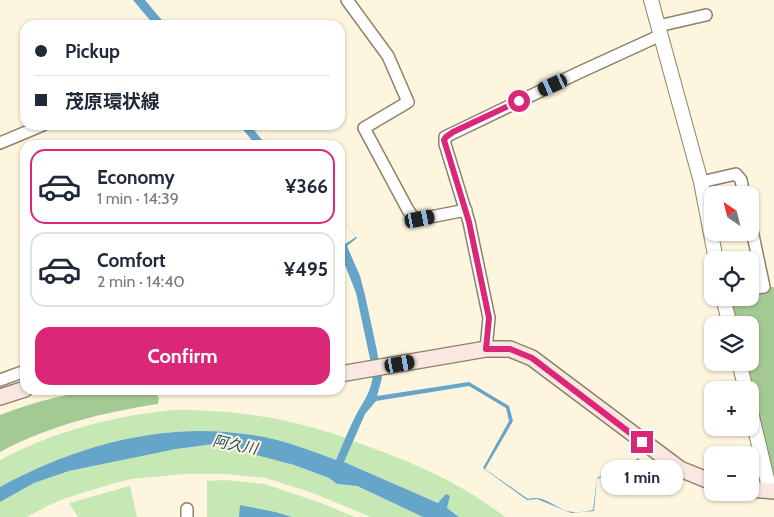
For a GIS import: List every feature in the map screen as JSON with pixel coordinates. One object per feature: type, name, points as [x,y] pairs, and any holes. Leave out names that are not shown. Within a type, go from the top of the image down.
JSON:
[{"type":"main road","points":[[345,372],[486,349],[510,349],[532,358],[680,469],[704,479]]},
{"type":"main road","points":[[0,397],[20,391]]},
{"type":"main road","points":[[759,490],[772,491]]},
{"type":"street","points":[[346,0],[388,56],[408,102],[364,128],[408,210],[413,217],[420,219],[466,210]]},
{"type":"street","points":[[651,0],[701,182],[714,251]]},
{"type":"street","points":[[486,349],[489,318],[466,210],[445,144],[446,137],[660,31],[706,15]]},
{"type":"street","points":[[0,143],[31,130]]},
{"type":"street","points":[[701,182],[736,174],[741,180],[742,186]]},
{"type":"street","points":[[756,241],[769,287]]},
{"type":"street","points":[[0,380],[20,373]]},
{"type":"street","points":[[757,436],[772,491]]},
{"type":"green space","points":[[774,287],[774,477],[769,469],[759,432],[759,381],[747,381],[743,371],[759,371],[759,316],[728,316],[725,306],[759,306],[759,288]]},
{"type":"green space","points":[[70,395],[156,395],[159,398],[158,404],[117,411],[57,427],[0,452],[0,415],[54,398]]},
{"type":"green space","points":[[176,410],[198,410],[262,416],[304,425],[346,438],[336,460],[284,442],[252,435],[219,431],[154,434],[90,448],[29,472],[0,487],[0,460],[21,450],[64,433],[108,420]]},
{"type":"green space","points":[[353,441],[393,456],[451,482],[505,517],[459,517],[447,508],[450,497],[438,503],[344,462]]},
{"type":"green space","points":[[214,444],[294,465],[329,478],[337,484],[356,486],[423,517],[371,517],[313,493],[266,478],[225,474],[184,474],[132,479],[66,498],[27,517],[0,517],[0,502],[34,483],[69,471],[176,449]]},
{"type":"green space","points":[[225,480],[265,484],[355,517],[207,517],[207,481]]},
{"type":"green space","points":[[130,486],[137,517],[78,517],[69,503]]},
{"type":"water","points":[[133,0],[145,0],[162,20],[150,20]]},
{"type":"water","points":[[243,130],[254,130],[262,140],[252,140]]},
{"type":"water","name":"阿久川","points":[[345,222],[357,238],[347,246],[360,276],[376,346],[382,378],[377,396],[469,382],[509,406],[513,421],[485,469],[528,499],[534,498],[540,499],[567,511],[593,510],[597,478],[639,458],[639,460],[597,479],[594,511],[571,513],[537,499],[527,500],[483,468],[509,421],[506,408],[469,386],[376,401],[365,414],[344,462],[438,503],[446,494],[450,496],[447,508],[459,517],[423,517],[357,486],[337,484],[329,478],[294,465],[214,444],[176,449],[69,471],[34,483],[0,502],[0,487],[29,472],[90,448],[154,434],[219,431],[252,435],[284,442],[336,460],[354,419],[368,394],[373,373],[356,293],[345,265],[345,244],[356,237]]},
{"type":"water","points":[[240,505],[275,512],[292,517],[239,517]]},
{"type":"route","points":[[519,101],[453,132],[444,140],[466,210],[489,318],[486,349],[510,349],[532,358],[642,442]]}]
